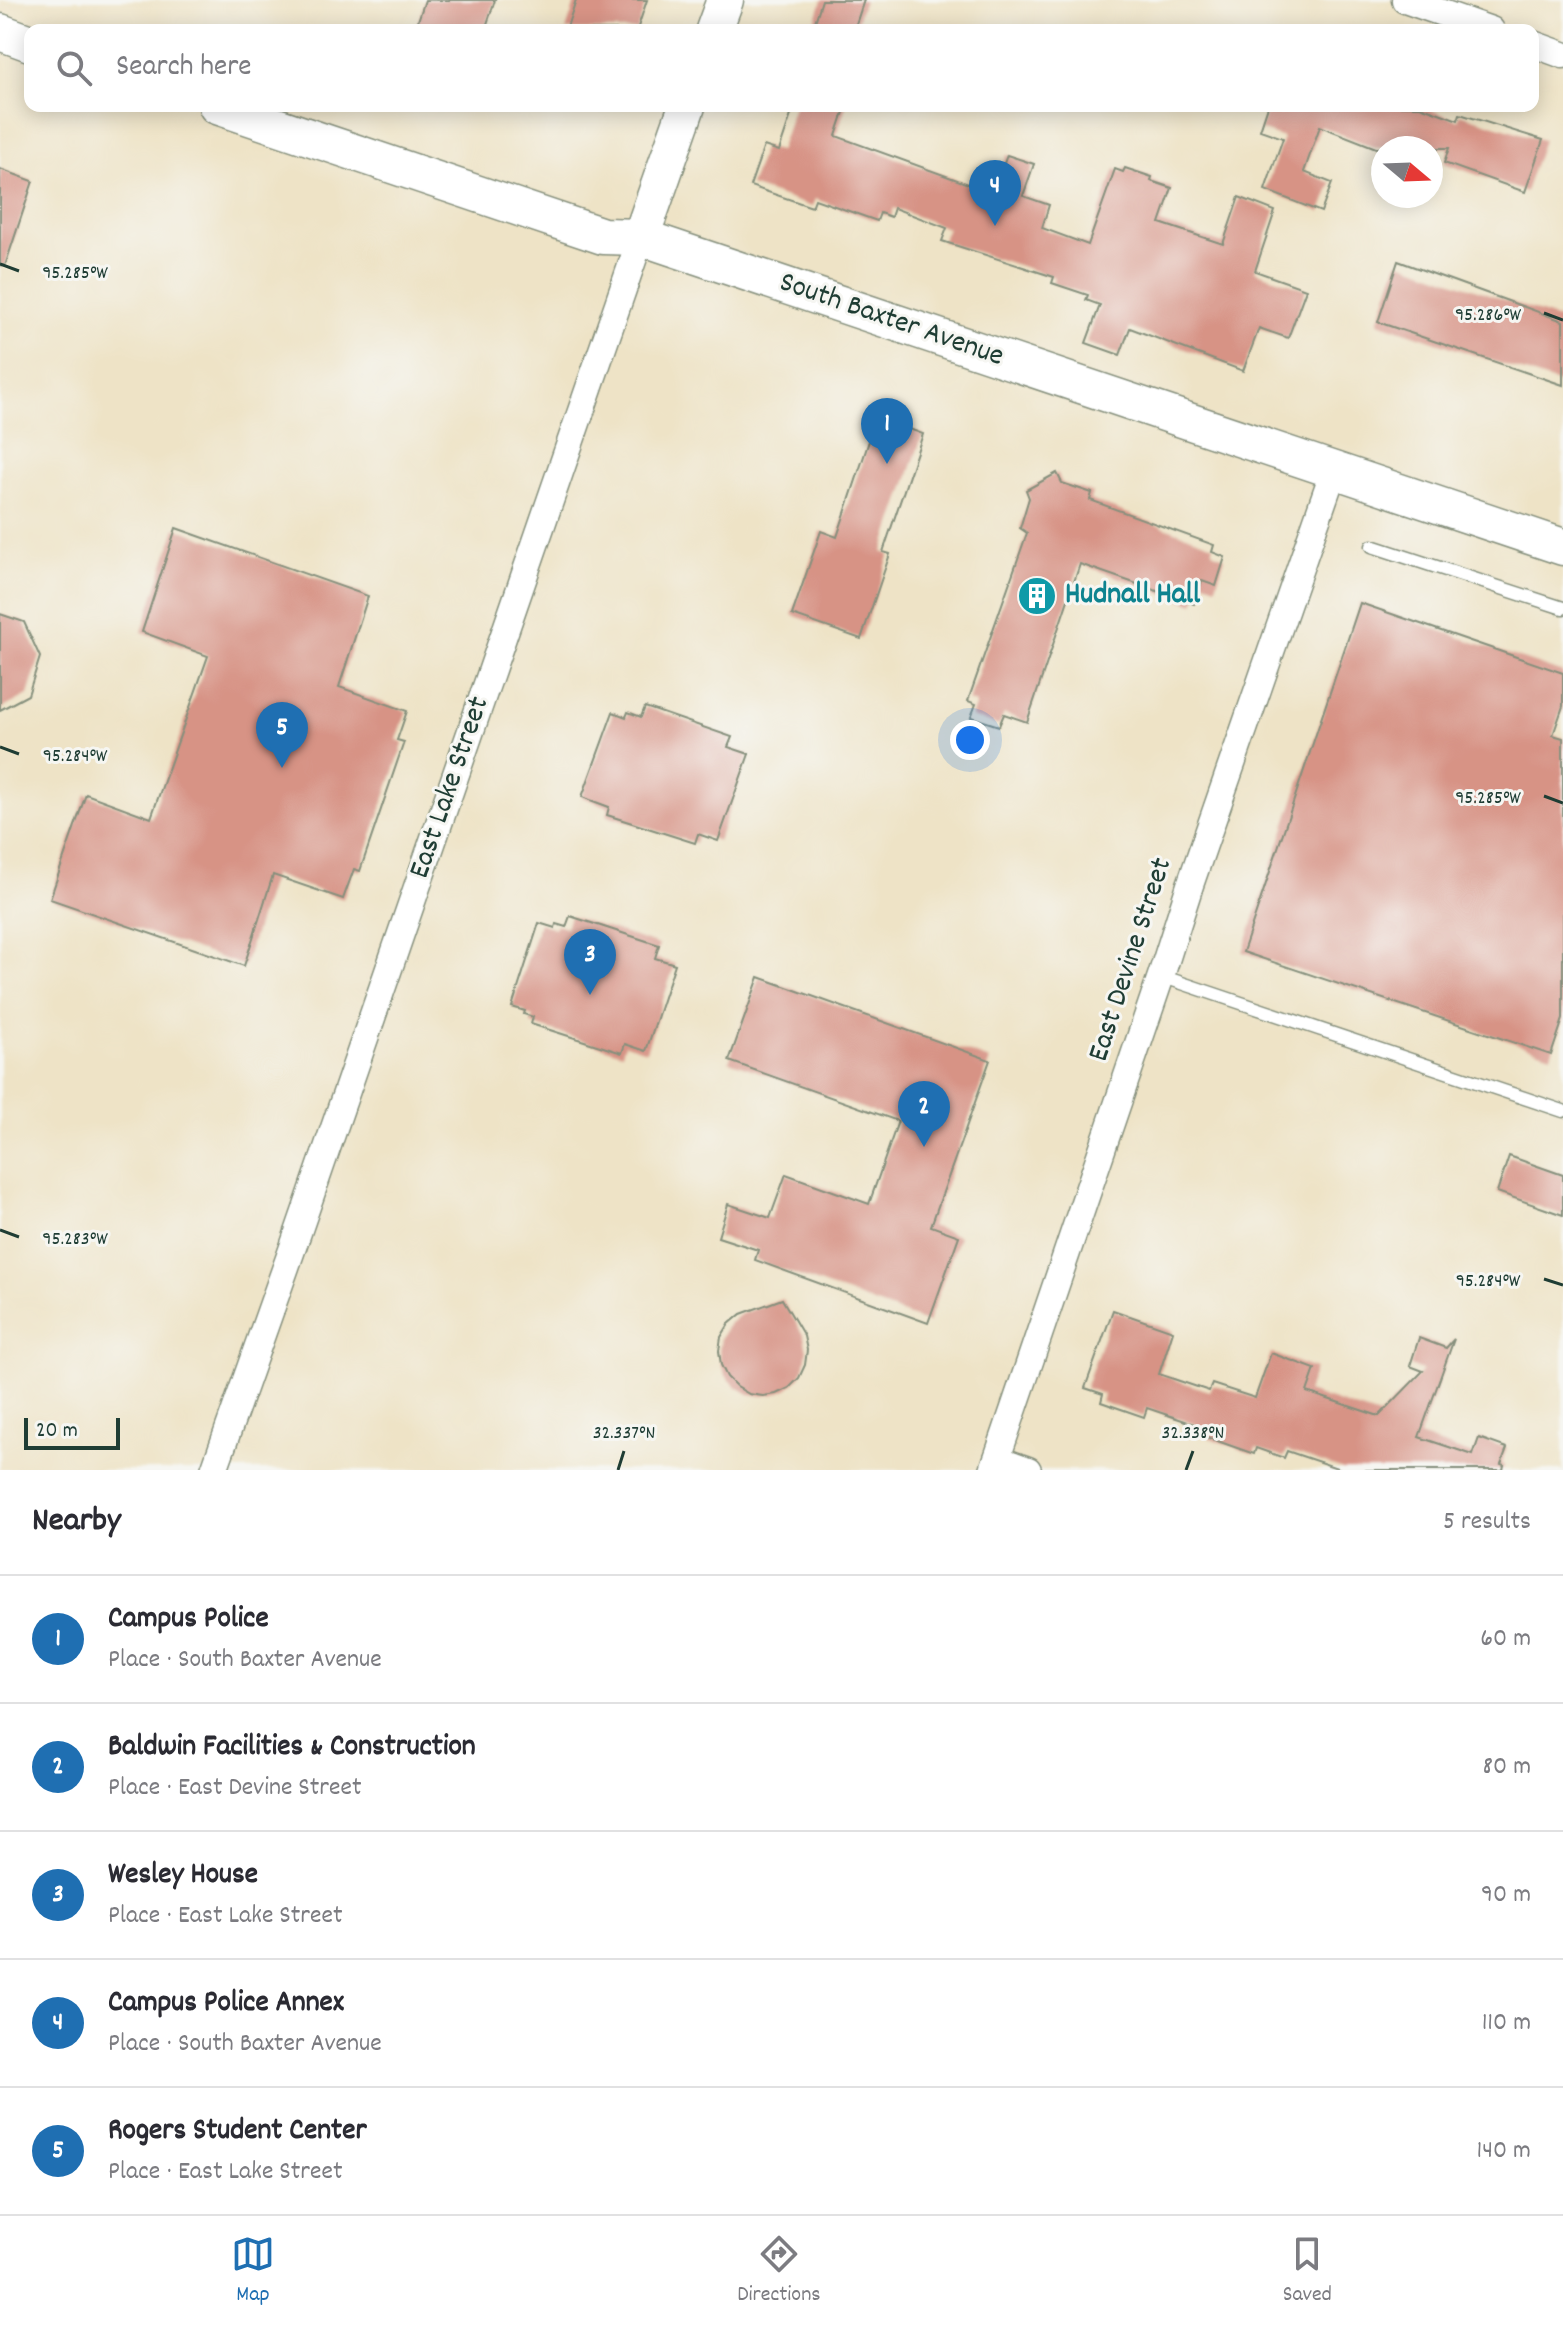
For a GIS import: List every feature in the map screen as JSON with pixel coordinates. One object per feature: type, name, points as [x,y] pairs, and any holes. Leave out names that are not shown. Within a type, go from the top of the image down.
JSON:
[{"type":"street","points":[[716,24],[725,0]]},
{"type":"street","points":[[1405,0],[1474,24]]},
{"type":"street","points":[[0,32],[24,41]]},
{"type":"street","points":[[1539,46],[1563,55]]},
{"type":"street","name":"South Baxter Avenue","points":[[235,112],[603,236],[641,237],[1563,547]]},
{"type":"street","name":"East Lake Street","points":[[214,1470],[685,112]]},
{"type":"street","name":"East Devine Street","points":[[995,1465],[1190,885],[1334,470]]},
{"type":"street","points":[[995,1465],[1028,1470]]},
{"type":"lane","points":[[1372,546],[1563,608]]},
{"type":"lane","points":[[1161,976],[1563,1111]]},
{"type":"building","points":[[425,0],[495,0],[487,24],[417,24]]},
{"type":"building","points":[[576,0],[647,0],[639,24],[568,24]]},
{"type":"building","points":[[822,0],[864,0],[856,24],[815,22]]},
{"type":"building","points":[[792,112],[844,112],[836,136],[982,189],[994,191],[1007,155],[1034,164],[1023,196],[1049,205],[1042,228],[1088,245],[1115,169],[1123,172],[1125,168],[1152,177],[1151,181],[1172,188],[1160,223],[1223,244],[1239,197],[1275,211],[1255,271],[1306,289],[1288,338],[1259,328],[1243,371],[1130,328],[1120,355],[1086,343],[1100,305],[1086,300],[1088,295],[1052,283],[1054,277],[942,241],[947,228],[894,208],[891,217],[880,213],[877,221],[815,199],[812,207],[750,186],[764,146],[779,151]]},
{"type":"building","points":[[1266,112],[1436,112],[1458,120],[1460,114],[1543,140],[1525,192],[1444,163],[1449,148],[1443,148],[1443,136],[1371,136],[1371,146],[1320,126],[1304,172],[1332,183],[1321,212],[1265,190],[1283,138],[1260,130]]},
{"type":"building","points":[[0,169],[33,181],[5,266],[0,265]]},
{"type":"building","points":[[1398,261],[1563,321],[1563,385],[1378,322]]},
{"type":"building","points":[[877,417],[923,434],[883,552],[890,554],[861,639],[792,615],[821,531],[837,537]]},
{"type":"building","name":"Hudnall Hall","points":[[1057,473],[1062,483],[1092,493],[1090,500],[1214,545],[1212,552],[1225,557],[1216,586],[1202,581],[1194,604],[1080,564],[1027,722],[1004,714],[999,726],[971,717],[976,704],[968,701],[1027,533],[1020,528],[1029,498],[1026,490]]},
{"type":"building","points":[[176,528],[368,596],[339,687],[407,711],[397,740],[404,742],[360,871],[354,869],[343,899],[273,875],[244,966],[50,899],[86,794],[151,818],[208,656],[142,632]]},
{"type":"building","points":[[1360,603],[1563,673],[1563,706],[1553,735],[1563,738],[1563,1019],[1551,1055],[1243,952]]},
{"type":"building","points":[[0,614],[24,622],[40,657],[28,695],[0,710]]},
{"type":"building","points":[[645,707],[732,737],[728,747],[749,754],[718,841],[698,834],[695,843],[607,815],[609,807],[582,797],[613,712],[626,717],[628,712],[641,717]]},
{"type":"building","points":[[570,916],[659,945],[655,958],[675,964],[646,1051],[625,1044],[622,1053],[531,1024],[533,1017],[512,1007],[539,923],[555,928],[556,924],[566,927]]},
{"type":"building","points":[[759,977],[990,1060],[931,1226],[959,1236],[928,1323],[755,1260],[758,1250],[718,1237],[728,1204],[770,1218],[786,1174],[869,1204],[898,1121],[729,1061]]},
{"type":"building","points":[[1509,1156],[1563,1175],[1563,1215],[1497,1192]]},
{"type":"building","points":[[782,1299],[804,1336],[807,1350],[805,1365],[799,1378],[789,1388],[763,1396],[749,1394],[727,1377],[721,1365],[721,1337],[729,1324],[741,1314]]},
{"type":"building","points":[[1113,1310],[1173,1331],[1159,1374],[1209,1391],[1212,1384],[1255,1398],[1271,1353],[1315,1369],[1307,1392],[1379,1416],[1423,1371],[1410,1366],[1419,1338],[1446,1348],[1454,1339],[1419,1437],[1473,1455],[1479,1438],[1507,1448],[1501,1464],[1504,1465],[1503,1470],[1343,1470],[1287,1451],[1284,1458],[1256,1448],[1254,1454],[1195,1433],[1197,1425],[1147,1408],[1144,1417],[1101,1402],[1103,1394],[1085,1388]]},
{"type":"place","name":"Campus Police Annex","points":[[995,226]]},
{"type":"place","name":"Campus Police","points":[[887,464]]},
{"type":"place","name":"Hudnall Hall","points":[[1037,596]]},
{"type":"place","name":"Rogers Student Center","points":[[282,768]]},
{"type":"place","name":"Wesley House","points":[[590,995]]},
{"type":"place","name":"Baldwin Facilities & Construction","points":[[924,1147]]}]
